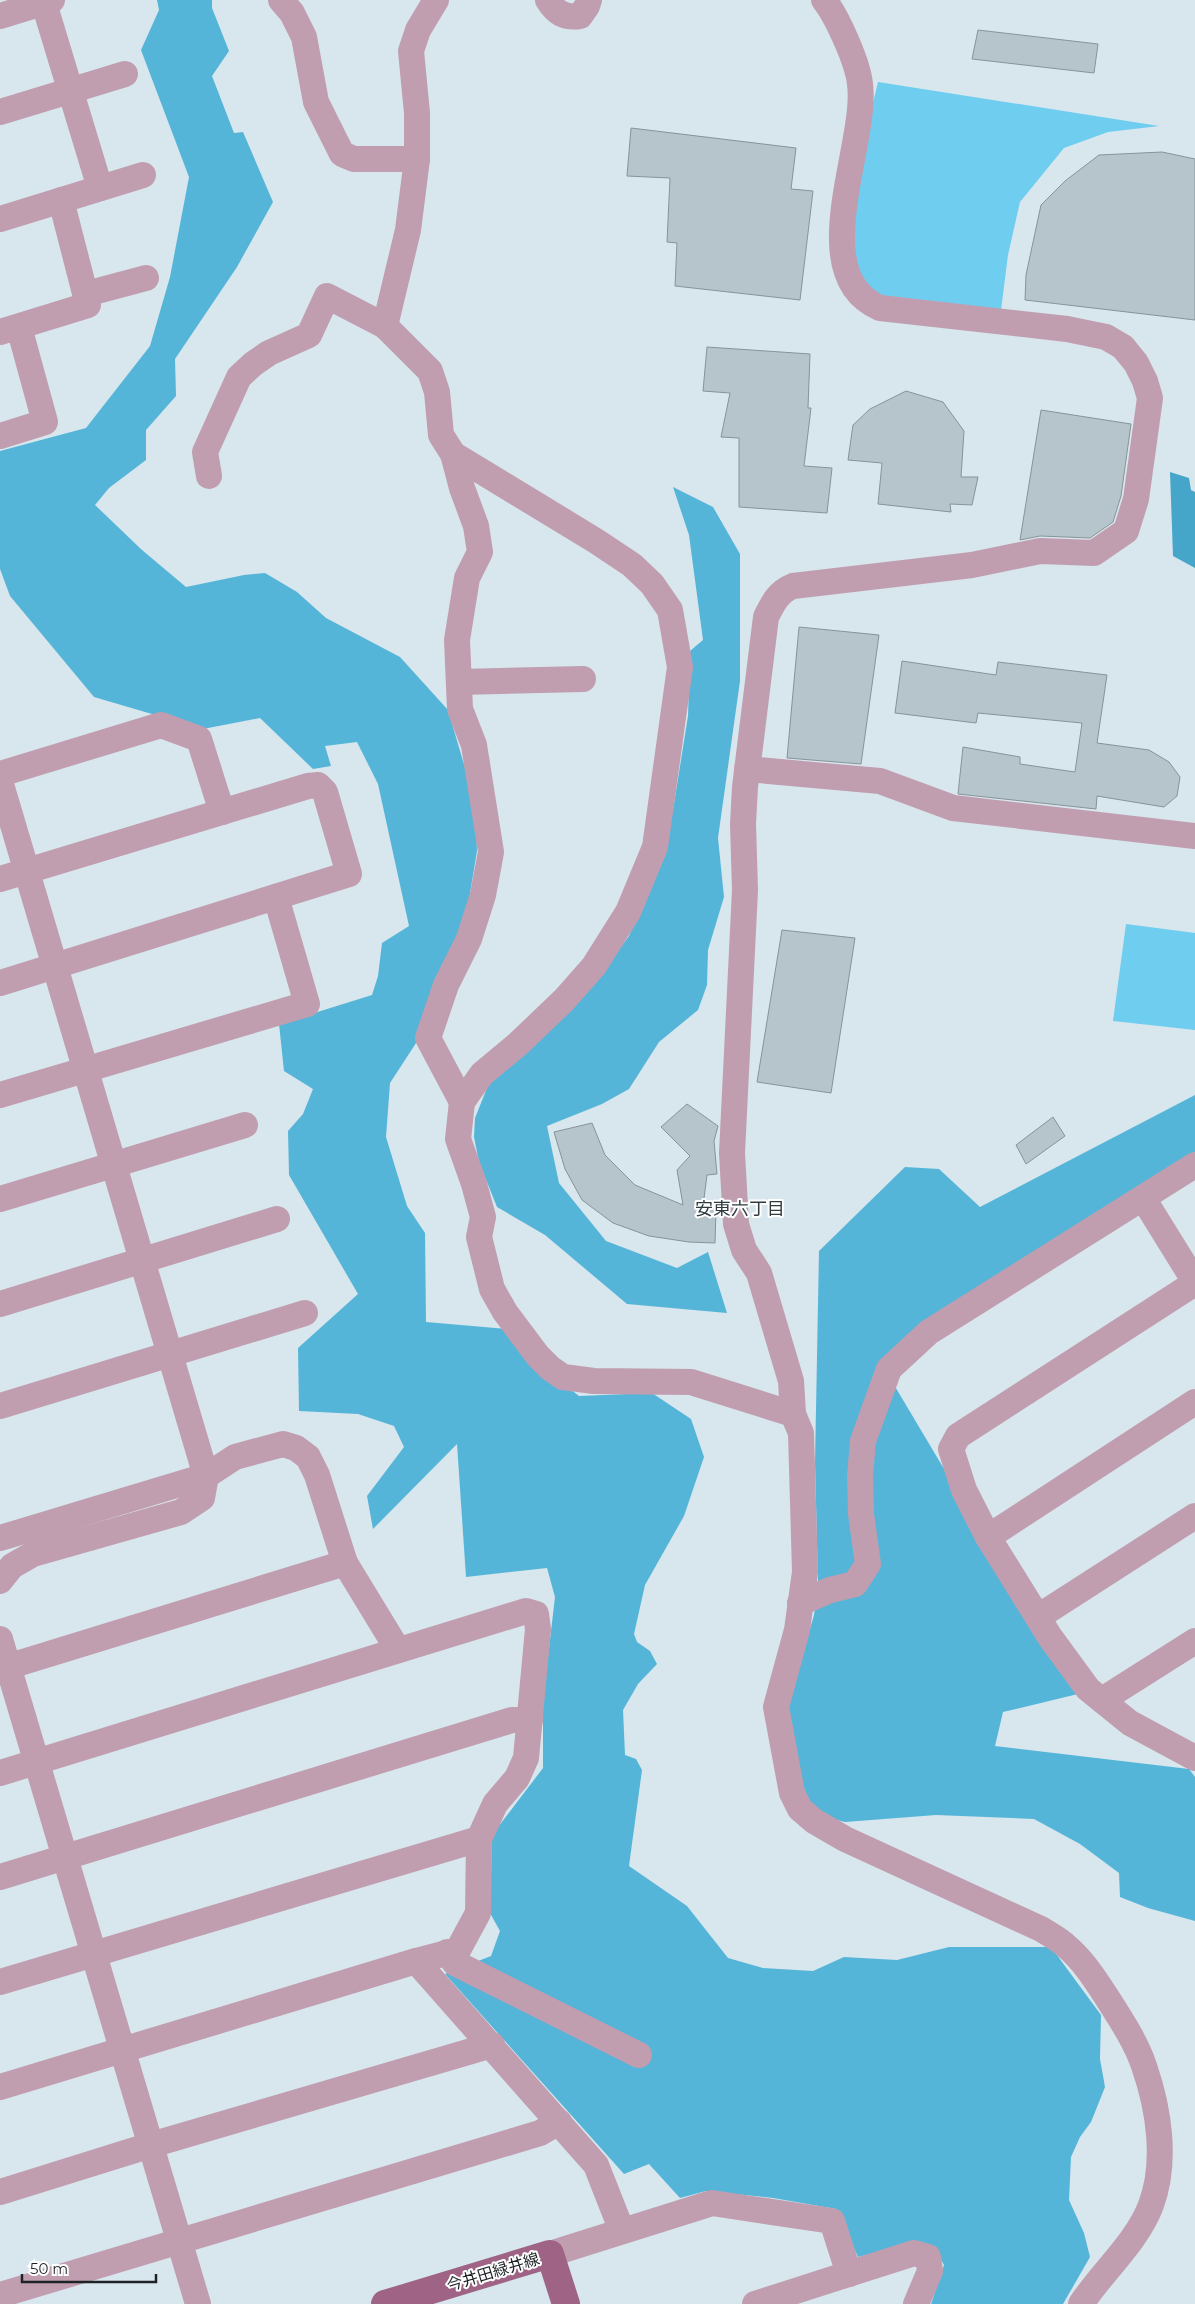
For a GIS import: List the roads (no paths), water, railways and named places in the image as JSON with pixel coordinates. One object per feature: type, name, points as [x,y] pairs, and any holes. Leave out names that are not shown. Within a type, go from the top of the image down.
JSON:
[{"type":"main road","name":"今井田緑井線","points":[[385,2304],[550,2254],[566,2304]]},
{"type":"street","points":[[281,0],[292,13],[304,37],[316,102],[342,154],[354,159],[417,160]]},
{"type":"street","points":[[385,326],[408,230],[417,160],[417,113],[411,51],[418,30],[436,0]]},
{"type":"street","points":[[548,0],[554,10],[568,17],[580,16],[589,0]]},
{"type":"street","points":[[824,0],[854,59],[860,84],[860,111],[841,224],[845,271],[854,289],[867,302],[880,308],[1067,329],[1106,337],[1123,346],[1136,363],[1145,381],[1150,398],[1136,499],[1126,531],[1094,553],[1040,550],[972,565],[793,586],[784,590],[774,600],[766,617],[747,769],[743,824],[745,890],[732,1153],[736,1224],[744,1250],[759,1273],[762,1282],[791,1381],[793,1414],[801,1433],[805,1572],[797,1630],[776,1707],[792,1793],[800,1809],[814,1822],[845,1839],[1041,1929],[1066,1945],[1096,1980],[1124,2025],[1144,2065],[1154,2100],[1160,2147],[1159,2171],[1152,2204],[1143,2223],[1081,2304]]},
{"type":"street","points":[[0,16],[46,1],[70,90],[100,188]]},
{"type":"street","points":[[0,112],[125,74]]},
{"type":"street","points":[[0,219],[143,175]]},
{"type":"street","points":[[0,436],[45,422],[10,330],[88,305],[61,200]]},
{"type":"street","points":[[86,294],[146,278]]},
{"type":"street","points":[[209,476],[205,452],[239,378],[253,364],[269,354],[309,336],[327,296],[385,326],[430,371],[437,392],[441,435],[453,454],[462,488],[476,526],[480,552],[467,578],[457,640],[460,709],[474,745],[491,852],[483,895],[469,939],[446,985],[428,1038],[462,1102]]},
{"type":"street","points":[[453,454],[632,565],[652,584],[670,610],[680,667],[655,847],[628,912],[594,966],[564,1000],[518,1044],[482,1074],[462,1102],[458,1139],[474,1184],[483,1218],[479,1237],[492,1289],[504,1312],[538,1356],[563,1377],[594,1382],[691,1382],[793,1414]]},
{"type":"street","points":[[460,682],[583,679]]},
{"type":"street","points":[[0,774],[161,725],[199,740],[222,812]]},
{"type":"street","points":[[747,769],[880,781],[953,808],[1195,836]]},
{"type":"street","points":[[0,781],[144,1261],[206,1476],[202,1498],[181,1512],[33,1554],[12,1566],[0,1581]]},
{"type":"street","points":[[0,879],[308,786],[318,785],[325,792],[349,874],[0,983]]},
{"type":"street","points":[[0,1095],[307,1004],[276,897]]},
{"type":"street","points":[[0,1199],[245,1126]]},
{"type":"street","points":[[800,1603],[830,1590],[855,1584],[868,1564],[860,1514],[860,1476],[863,1441],[889,1369],[929,1332],[1195,1165]]},
{"type":"street","points":[[1143,1198],[1195,1283],[958,1436],[951,1449],[964,1490],[988,1537],[1038,1616],[1088,1689],[1130,1723],[1195,1758]]},
{"type":"street","points":[[0,1304],[277,1219]]},
{"type":"street","points":[[0,1406],[305,1313]]},
{"type":"street","points":[[988,1537],[1195,1402]]},
{"type":"street","points":[[0,1538],[206,1476],[235,1457],[283,1444],[296,1448],[308,1457],[317,1475],[345,1563],[398,1650]]},
{"type":"street","points":[[1038,1616],[1195,1516]]},
{"type":"street","points":[[4,1668],[345,1563]]},
{"type":"street","points":[[0,1773],[526,1611],[536,1614],[538,1629],[526,1758],[517,1778],[495,1804],[479,1839],[478,1913],[458,1950],[0,2087]]},
{"type":"street","points":[[0,1639],[4,1668],[36,1762],[198,2304]]},
{"type":"street","points":[[1102,1700],[1195,1641]]},
{"type":"street","points":[[0,1877],[512,1720],[530,1720]]},
{"type":"street","points":[[0,1982],[479,1839]]},
{"type":"street","points":[[447,1952],[455,1962],[639,2054]]},
{"type":"street","points":[[416,1961],[492,2044],[596,2165],[622,2231]]},
{"type":"street","points":[[0,2192],[151,2145],[492,2044]]},
{"type":"street","points":[[0,2295],[540,2133],[559,2122]]},
{"type":"street","points":[[550,2254],[712,2203],[832,2221],[849,2274]]},
{"type":"street","points":[[755,2304],[914,2253],[928,2257],[930,2271],[916,2304]]},
{"type":"district","name":"安東六丁目","points":[[740,1209]]}]
